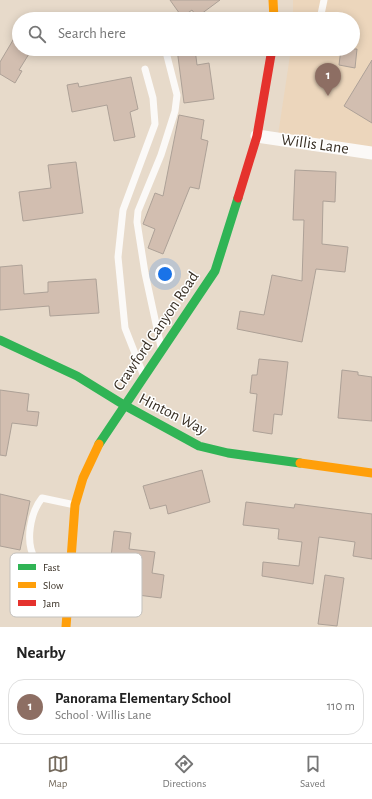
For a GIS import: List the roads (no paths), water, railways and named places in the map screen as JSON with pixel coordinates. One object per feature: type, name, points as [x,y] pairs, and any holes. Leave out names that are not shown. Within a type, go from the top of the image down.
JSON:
[{"type":"main road","points":[[273,0],[274,12]]},
{"type":"main road","name":"Crawford Canyon Road","points":[[71,553],[75,505],[83,478],[102,438],[215,271],[257,136],[272,63],[272,56]]},
{"type":"main road","name":"Hinton Way","points":[[0,340],[77,376],[124,405],[199,446],[228,453],[372,473]]},
{"type":"main road","name":"Crawford Canyon Road","points":[[66,627],[67,617]]},
{"type":"street","name":"Willis Lane","points":[[257,136],[372,153]]},
{"type":"lane","points":[[321,12],[324,0]]},
{"type":"lane","points":[[161,350],[145,273],[137,222],[138,211],[161,155],[175,111],[177,95],[167,56]]},
{"type":"lane","points":[[144,376],[125,328],[118,257],[123,210],[155,124],[153,98],[145,69]]},
{"type":"lane","points":[[31,553],[30,528],[36,506],[42,498],[75,505]]},
{"type":"place","name":"Panorama Elementary School","points":[[328,96]]}]
